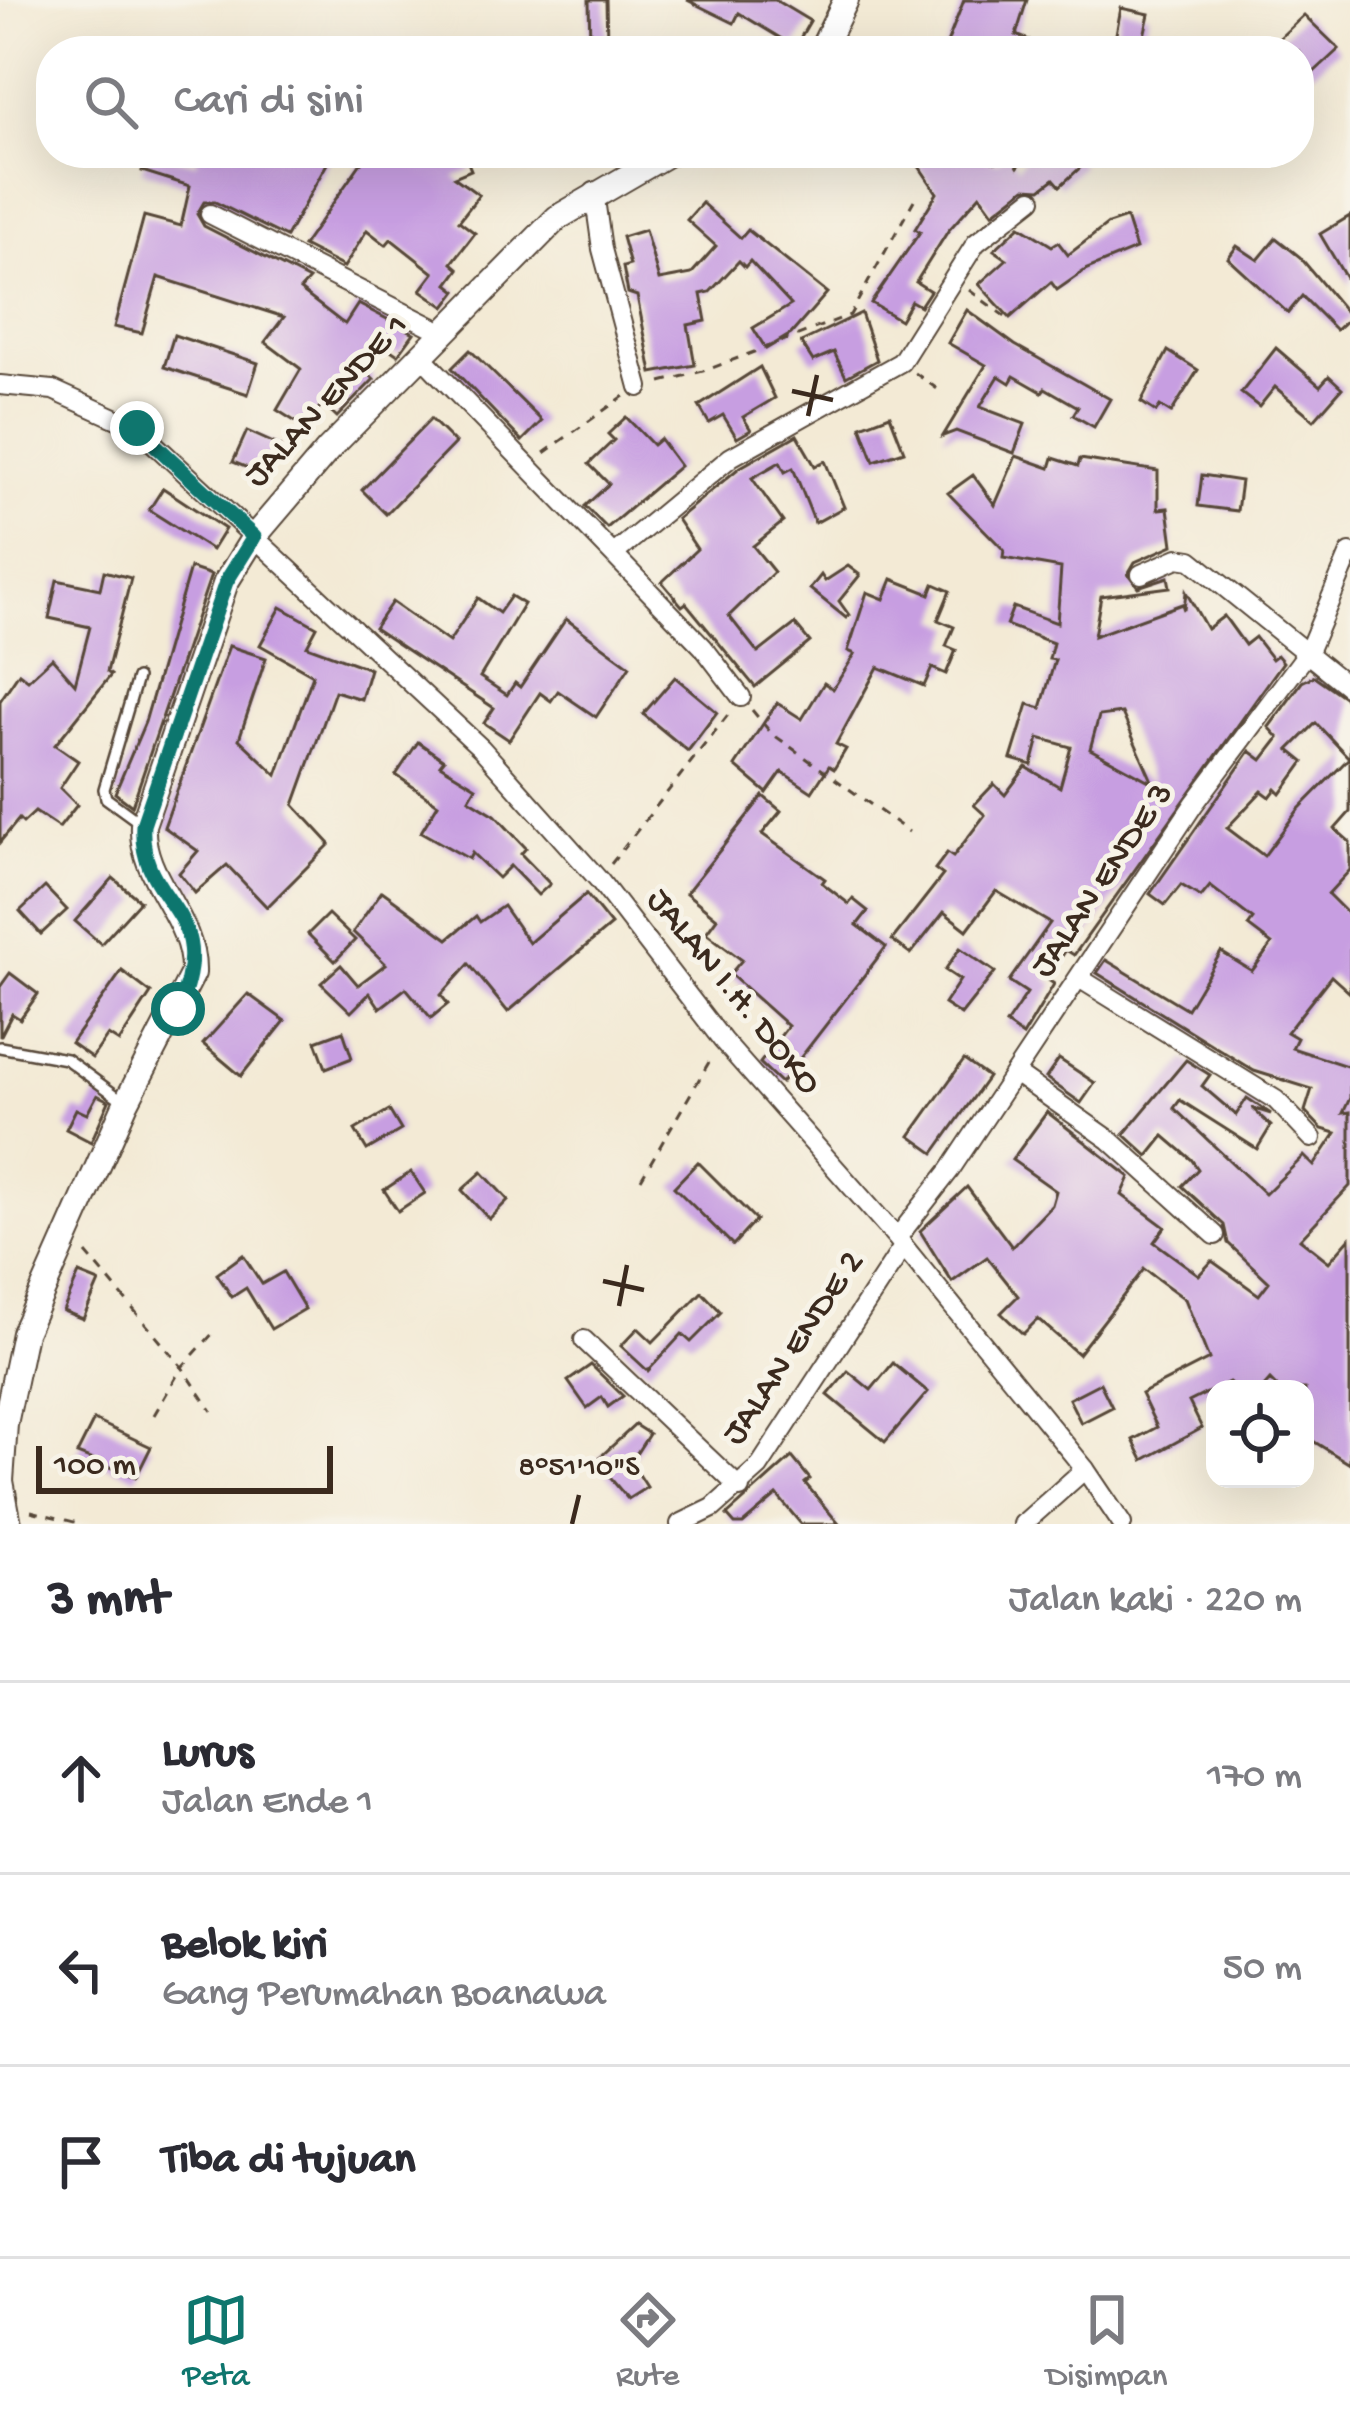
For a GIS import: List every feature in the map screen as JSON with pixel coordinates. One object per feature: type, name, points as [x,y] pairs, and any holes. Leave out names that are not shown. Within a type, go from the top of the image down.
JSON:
[{"type":"street","points":[[829,36],[847,0]]},
{"type":"street","name":"JALAN ENDE 1","points":[[143,825],[226,582],[254,537],[328,450],[557,218],[640,168]]},
{"type":"street","points":[[594,192],[606,266],[639,387]]},
{"type":"street","points":[[614,554],[731,457],[901,362],[976,242],[1032,199]]},
{"type":"street","points":[[210,214],[442,332]]},
{"type":"street","points":[[423,358],[703,647],[741,698]]},
{"type":"street","name":"JALAN I.H. DOKO","points":[[0,385],[53,390],[137,428],[481,748],[598,880],[723,1042],[900,1243],[1085,1469],[1122,1524]]},
{"type":"street","name":"JALAN ENDE 3","points":[[900,1243],[1194,804],[1308,652],[1350,553]]},
{"type":"street","points":[[1141,574],[1178,558],[1191,560],[1350,688]]},
{"type":"street","points":[[6,1514],[11,1373],[24,1333],[126,1103],[194,973],[194,950],[185,927],[142,847],[143,825]]},
{"type":"street","points":[[1079,978],[1276,1100],[1312,1138]]},
{"type":"street","points":[[1015,1073],[1110,1140],[1215,1235]]},
{"type":"street","name":"JALAN ENDE 2","points":[[680,1524],[740,1488],[900,1243]]},
{"type":"street","points":[[584,1340],[740,1488]]},
{"type":"street","points":[[1023,1524],[1085,1469]]},
{"type":"lane","points":[[137,678],[104,789],[118,809],[143,825]]},
{"type":"lane","points":[[0,1047],[66,1059],[126,1103]]},
{"type":"path","points":[[527,463],[639,387],[707,370],[850,315],[914,200]]},
{"type":"path","points":[[952,278],[1011,321]]},
{"type":"path","points":[[901,362],[943,393]]},
{"type":"path","points":[[598,880],[741,698],[771,733],[909,832]]},
{"type":"path","points":[[640,1179],[693,1084],[723,1042]]},
{"type":"path","points":[[68,1237],[182,1367],[212,1411]]},
{"type":"path","points":[[154,1415],[182,1367],[216,1330]]},
{"type":"path","points":[[6,1514],[82,1524]]},
{"type":"building","points":[[589,0],[606,0],[607,36],[590,36]]},
{"type":"building","points":[[687,0],[775,0],[810,21],[801,36],[777,36],[739,13],[734,23]]},
{"type":"building","points":[[964,0],[1027,0],[1019,36],[950,36]]},
{"type":"building","points":[[1121,8],[1149,14],[1144,36],[1116,36]]},
{"type":"building","points":[[1304,15],[1339,49],[1314,72],[1314,36],[1282,36]]},
{"type":"building","points":[[325,168],[286,237],[215,202],[204,202],[197,214],[204,226],[309,280],[300,290],[345,324],[358,304],[414,333],[398,355],[382,344],[363,368],[374,379],[337,417],[322,403],[307,429],[277,410],[301,369],[265,342],[284,317],[158,277],[142,333],[114,327],[144,216],[181,226],[190,186],[142,171]]},
{"type":"building","points":[[358,168],[470,168],[454,177],[479,195],[459,221],[475,233],[452,263],[459,269],[448,284],[457,291],[445,307],[421,290],[434,273],[391,239],[386,245],[367,230],[344,267],[303,246]]},
{"type":"building","points":[[920,168],[1080,168],[1060,186],[1054,179],[1041,189],[1025,188],[993,213],[980,195],[948,231],[916,282],[930,291],[920,306],[911,301],[900,320],[871,303],[920,232],[915,229],[937,193]]},
{"type":"building","points":[[702,203],[741,238],[748,230],[827,293],[791,334],[766,349],[753,328],[791,305],[750,261],[745,267],[739,261],[710,292],[701,294],[706,321],[688,325],[695,365],[652,373],[637,296],[628,293],[623,267],[630,265],[622,237],[645,230],[659,280],[691,274],[716,246],[687,220]]},
{"type":"building","points":[[1350,216],[1350,285],[1320,234]]},
{"type":"building","points":[[1126,218],[1136,249],[1087,269],[1057,290],[1051,282],[1010,318],[979,284],[1007,259],[994,250],[1020,226],[1052,246],[1058,242],[1068,255],[1108,224]]},
{"type":"building","points":[[1276,238],[1300,257],[1350,317],[1336,330],[1302,296],[1288,313],[1228,258],[1237,246],[1258,260]]},
{"type":"building","points":[[967,310],[1015,345],[1110,399],[1094,427],[1073,415],[1078,407],[1045,388],[1042,392],[1014,376],[1010,383],[999,376],[980,407],[1025,424],[1014,453],[956,431],[943,436],[986,365],[948,343]]},
{"type":"building","points":[[861,313],[877,360],[846,377],[834,352],[813,361],[801,342]]},
{"type":"building","points":[[174,335],[258,363],[248,394],[164,367]]},
{"type":"building","points":[[1276,348],[1320,386],[1329,376],[1342,388],[1314,420],[1275,387],[1259,407],[1241,393]]},
{"type":"building","points":[[470,350],[542,421],[522,441],[452,368]]},
{"type":"building","points":[[1168,351],[1198,370],[1171,413],[1160,406],[1156,412],[1141,402]]},
{"type":"building","points":[[760,367],[775,398],[743,417],[751,430],[737,438],[723,415],[709,423],[699,406]]},
{"type":"building","points":[[890,415],[904,451],[874,461],[861,426]]},
{"type":"building","points":[[626,417],[653,445],[660,439],[680,466],[607,528],[585,506],[609,484],[589,464],[614,440],[608,434]]},
{"type":"building","points":[[431,419],[455,443],[386,514],[362,490]]},
{"type":"building","points":[[247,431],[280,446],[267,476],[233,462]]},
{"type":"building","points":[[797,435],[815,466],[825,461],[844,507],[815,523],[793,468],[785,472],[780,462],[752,478],[783,522],[753,546],[774,572],[729,616],[758,653],[795,624],[810,642],[755,687],[686,603],[682,606],[662,582],[697,549],[677,519],[739,468]]},
{"type":"building","points":[[1016,456],[1050,468],[1053,458],[1078,466],[1080,459],[1158,471],[1158,509],[1168,508],[1173,545],[1135,562],[1128,574],[1138,587],[1168,577],[1170,587],[1101,596],[1094,636],[1182,604],[1184,610],[1186,592],[1207,629],[1224,616],[1245,645],[1255,637],[1272,659],[1277,655],[1283,662],[1074,955],[1066,950],[1047,979],[1054,984],[1023,1036],[1006,1024],[1027,993],[1009,981],[1050,923],[996,891],[967,930],[944,912],[911,954],[892,940],[943,875],[935,869],[947,853],[953,857],[985,815],[974,805],[994,784],[1005,795],[1026,767],[1060,787],[1071,747],[1039,738],[1032,765],[1011,759],[1028,704],[1041,708],[1055,660],[1049,659],[1053,643],[1006,625],[1013,607],[1057,623],[1061,568],[1003,558],[1004,550],[948,493],[973,475],[995,505]],"holes":[[[1122,713],[1153,783],[1090,749],[1099,716]]]},
{"type":"building","points":[[1202,475],[1241,481],[1237,511],[1198,506]]},
{"type":"building","points":[[163,488],[225,529],[212,550],[149,510]]},
{"type":"building","points":[[848,566],[860,575],[839,601],[849,615],[846,618],[810,589],[821,575],[825,581]]},
{"type":"building","points":[[190,568],[211,575],[132,806],[115,793],[145,722]]},
{"type":"building","points":[[104,571],[131,578],[107,672],[111,675],[55,745],[78,761],[60,788],[77,805],[59,828],[35,812],[23,823],[19,819],[0,842],[0,701],[19,673],[28,680],[52,658],[75,684],[90,627],[49,618],[57,580],[100,589]]},
{"type":"building","points":[[892,579],[930,594],[934,584],[950,591],[938,620],[954,627],[946,646],[956,650],[946,674],[932,668],[924,686],[878,667],[836,744],[846,749],[834,769],[829,766],[812,792],[782,772],[767,793],[735,766],[777,703],[802,719],[824,683],[833,689],[855,654],[848,651],[867,592],[884,599]]},
{"type":"building","points":[[511,596],[524,604],[480,677],[507,695],[515,683],[520,687],[566,619],[630,666],[596,717],[558,691],[551,701],[540,693],[509,740],[484,723],[494,708],[374,628],[392,602],[449,642],[478,598],[499,613]]},
{"type":"building","points":[[281,607],[317,627],[307,646],[370,669],[361,699],[335,691],[294,805],[330,844],[267,907],[227,865],[195,893],[179,873],[198,851],[164,827],[229,646],[266,658],[239,739],[277,775],[313,675],[260,645]]},
{"type":"building","points":[[1314,676],[1350,701],[1350,812],[1335,829],[1350,842],[1350,870],[1328,894],[1350,916],[1350,993],[1331,976],[1287,1032],[1297,1038],[1292,1048],[1350,1067],[1350,1098],[1343,1113],[1350,1112],[1350,1186],[1300,1239],[1329,1262],[1350,1238],[1350,1464],[1314,1442],[1314,1380],[1206,1380],[1206,1394],[1189,1402],[1202,1428],[1143,1460],[1133,1440],[1157,1427],[1141,1394],[1209,1359],[1185,1299],[1144,1269],[1078,1354],[1038,1319],[1023,1334],[1001,1313],[1018,1296],[987,1257],[952,1282],[920,1231],[967,1187],[1012,1247],[1052,1205],[1056,1191],[1012,1160],[1047,1112],[1130,1177],[1122,1195],[1165,1227],[1154,1242],[1199,1275],[1212,1261],[1259,1295],[1269,1282],[1228,1243],[1224,1225],[1182,1186],[1198,1169],[1191,1159],[1164,1136],[1148,1156],[1124,1134],[1186,1060],[1210,1075],[1202,1086],[1236,1115],[1247,1098],[1271,1114],[1252,1108],[1271,1126],[1257,1149],[1180,1100],[1174,1108],[1265,1194],[1304,1156],[1314,1166],[1336,1133],[1322,1129],[1305,1111],[1312,1089],[1254,1071],[1097,973],[1106,960],[1187,1009],[1221,952],[1252,971],[1272,944],[1248,926],[1253,919],[1210,886],[1201,897],[1181,885],[1165,905],[1150,894],[1250,751],[1262,760],[1279,738],[1269,727],[1302,682]],"holes":[[[1316,723],[1349,758],[1298,810],[1264,856],[1227,828],[1262,791],[1270,797],[1276,789],[1281,794],[1304,762],[1289,750]]]},
{"type":"building","points":[[675,677],[717,712],[688,751],[643,714]]},
{"type":"building","points":[[418,742],[444,760],[440,765],[476,787],[469,799],[495,815],[526,848],[521,854],[550,884],[538,895],[510,866],[498,878],[472,853],[469,859],[421,832],[438,804],[396,775]]},
{"type":"building","points":[[763,796],[781,811],[762,834],[825,879],[822,883],[849,904],[853,899],[868,911],[857,925],[886,947],[781,1083],[760,1063],[788,1026],[730,974],[742,960],[706,933],[717,918],[686,893]]},
{"type":"building","points":[[113,878],[140,901],[101,944],[75,921]]},
{"type":"building","points":[[45,887],[67,910],[41,934],[20,911]]},
{"type":"building","points":[[382,891],[448,939],[476,916],[480,922],[503,906],[529,943],[586,894],[611,925],[508,1012],[469,964],[441,995],[448,1004],[431,1018],[406,988],[380,1008],[370,993],[351,1012],[321,983],[341,965],[358,985],[386,964],[353,932]]},
{"type":"building","points":[[328,914],[355,940],[335,961],[308,934]]},
{"type":"building","points":[[960,948],[995,972],[961,1015],[944,1004],[960,980],[945,970]]},
{"type":"building","points":[[122,971],[151,993],[119,1042],[108,1035],[92,1058],[71,1043]]},
{"type":"building","points":[[10,973],[38,994],[20,1019],[12,1014],[0,1037],[0,987]]},
{"type":"building","points":[[248,994],[285,1021],[241,1076],[203,1044]]},
{"type":"building","points":[[343,1031],[352,1058],[326,1068],[316,1041]]},
{"type":"building","points":[[1059,1059],[1095,1083],[1081,1103],[1046,1078]]},
{"type":"building","points":[[964,1060],[988,1077],[934,1153],[910,1136]]},
{"type":"building","points":[[97,1095],[109,1101],[91,1142],[66,1129],[76,1109],[87,1114]]},
{"type":"building","points":[[389,1110],[401,1130],[367,1150],[355,1130]]},
{"type":"building","points":[[698,1162],[756,1220],[733,1245],[674,1187]]},
{"type":"building","points":[[411,1172],[425,1193],[398,1211],[384,1190]]},
{"type":"building","points":[[482,1172],[508,1200],[489,1219],[462,1190]]},
{"type":"building","points":[[243,1255],[262,1284],[283,1272],[305,1309],[271,1329],[246,1288],[232,1297],[217,1274]]},
{"type":"building","points":[[79,1274],[99,1282],[83,1319],[63,1311]]},
{"type":"building","points":[[702,1292],[721,1312],[691,1342],[682,1334],[648,1371],[621,1346],[638,1328],[653,1342]]},
{"type":"building","points":[[893,1363],[928,1392],[885,1442],[828,1395],[848,1371],[871,1390]]},
{"type":"building","points":[[591,1365],[623,1396],[608,1407],[602,1397],[587,1408],[568,1381]]},
{"type":"building","points":[[1100,1383],[1112,1407],[1081,1423],[1069,1399]]},
{"type":"building","points":[[94,1420],[151,1447],[136,1477],[77,1454]]},
{"type":"building","points":[[635,1425],[649,1434],[631,1462],[647,1487],[628,1499],[596,1461]]},
{"type":"building","points":[[792,1457],[810,1479],[805,1483],[839,1524],[801,1524],[777,1495],[743,1524],[735,1524],[727,1515]]},
{"type":"route","points":[[137,428],[254,537],[226,582],[143,825],[142,847],[194,950],[194,973],[178,1009]]}]
